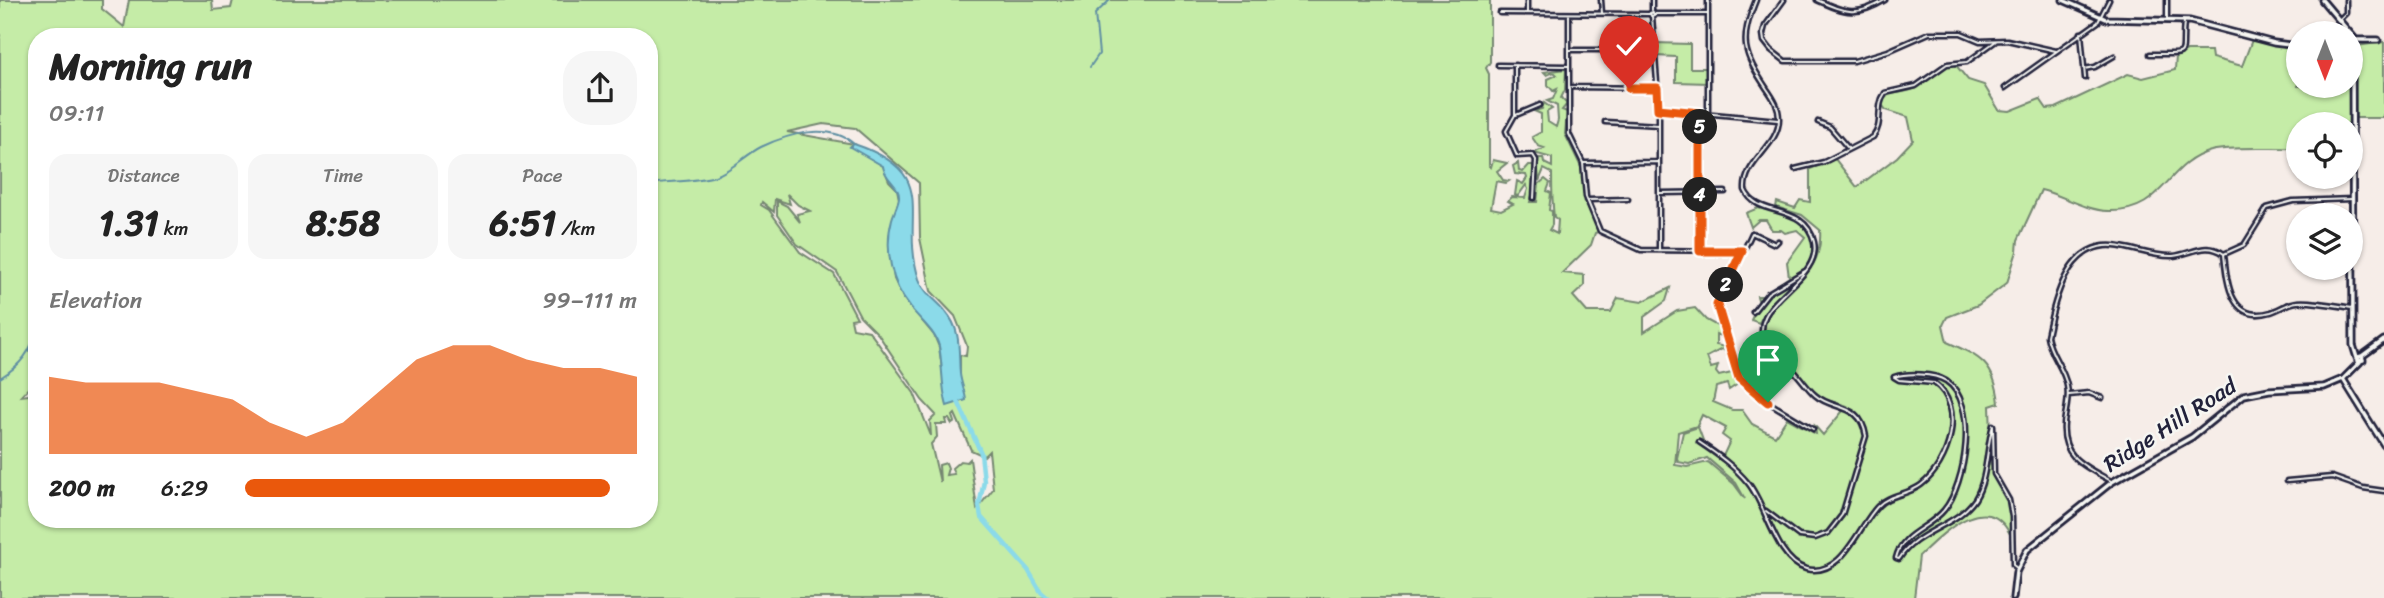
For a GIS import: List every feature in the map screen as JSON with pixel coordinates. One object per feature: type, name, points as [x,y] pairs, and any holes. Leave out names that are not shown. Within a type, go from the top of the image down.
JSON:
[{"type":"street","points":[[1527,0],[1527,13]]},
{"type":"street","points":[[1601,0],[1602,14]]},
{"type":"street","points":[[1652,0],[1659,125],[1659,250]]},
{"type":"street","points":[[1708,0],[1708,114]]},
{"type":"street","points":[[1756,0],[1746,26],[1744,45],[1750,63],[1778,109],[1779,120],[1776,136],[1749,172],[1745,190],[1754,202],[1797,218],[1805,224],[1815,247],[1812,261],[1806,271],[1766,314],[1764,340],[1773,355],[1796,373],[1815,396],[1847,408],[1861,421],[1866,432],[1866,442],[1837,524],[1826,535],[1797,535],[1765,511]]},
{"type":"street","points":[[1784,0],[1765,26],[1763,34],[1764,41],[1771,50],[1785,61],[1854,61],[1888,51],[1929,33],[1956,33],[1980,41],[1998,40],[2056,51]]},
{"type":"street","points":[[1817,0],[1835,8],[1861,13],[1885,0]]},
{"type":"street","points":[[2063,0],[2101,18],[2184,21],[2286,45]]},
{"type":"street","points":[[2005,88],[2101,18],[2109,0]]},
{"type":"street","points":[[2166,20],[2167,0]]},
{"type":"street","points":[[2322,0],[2339,19],[2346,13],[2346,0]]},
{"type":"street","points":[[1500,13],[1708,14]]},
{"type":"street","points":[[1569,14],[1569,134],[1583,163],[1587,200],[1603,234],[1637,249],[1742,251]]},
{"type":"street","points":[[2150,54],[2174,55],[2181,52],[2184,46],[2184,21]]},
{"type":"street","points":[[2081,33],[2085,78]]},
{"type":"street","points":[[2363,41],[2384,39]]},
{"type":"street","points":[[1796,169],[1810,167],[1873,137],[1878,131],[1879,105],[1885,93],[1916,86],[1947,64],[1967,61],[1998,40]]},
{"type":"street","points":[[1569,50],[1623,50]]},
{"type":"street","points":[[2084,69],[2095,67],[2114,56]]},
{"type":"street","points":[[1498,65],[1569,66]]},
{"type":"street","points":[[1515,65],[1515,115],[1506,131],[1508,141],[1517,156],[1533,155],[1536,160],[1534,198]]},
{"type":"street","points":[[1569,87],[1657,88]]},
{"type":"street","points":[[2354,98],[2353,308],[2354,351],[2359,359]]},
{"type":"street","points":[[1515,115],[1541,105]]},
{"type":"street","points":[[1658,109],[1779,120]]},
{"type":"street","points":[[1700,113],[1700,251]]},
{"type":"street","points":[[1605,122],[1659,125]]},
{"type":"street","points":[[1818,122],[1830,127],[1849,149]]},
{"type":"street","points":[[1583,163],[1659,162]]},
{"type":"street","points":[[1659,193],[1725,192]]},
{"type":"street","points":[[1587,200],[1628,199]]},
{"type":"street","points":[[2112,482],[2075,461],[2068,452],[2064,439],[2068,395],[2064,376],[2047,336],[2068,268],[2089,250],[2113,246],[2161,256],[2175,256],[2202,247],[2224,254],[2244,245],[2267,208],[2293,201],[2354,199]]},
{"type":"street","points":[[1778,241],[1775,244],[1752,233],[1717,305],[1739,378],[1768,402],[1813,429]]},
{"type":"street","points":[[2224,254],[2228,290],[2232,299],[2247,311],[2259,314],[2301,302],[2353,308]]},
{"type":"street","points":[[1753,312],[1768,293],[1806,271]]},
{"type":"street","points":[[2384,340],[2359,359],[2343,379],[2384,445]]},
{"type":"street","points":[[1699,442],[1739,472],[1750,485],[1784,551],[1793,562],[1813,570],[1825,568],[1837,561],[1877,506],[1886,499],[1919,487],[1930,477],[1950,430],[1952,414],[1949,399],[1934,383],[1899,380],[1894,377],[1932,376],[1950,383],[1961,397],[1966,424],[1964,452],[1949,504],[1935,519],[1907,537],[1896,559],[1911,543],[1962,512],[1976,498],[1993,425],[1993,467],[2010,502],[2014,531],[2013,565],[2017,568]]},
{"type":"street","name":"Ridge Hill Road","points":[[2013,598],[2017,568],[2029,547],[2112,482],[2192,437],[2244,395],[2269,390],[2325,387],[2343,379]]},
{"type":"street","points":[[2068,395],[2089,393],[2102,398]]},
{"type":"street","points":[[2287,481],[2332,477],[2363,488],[2384,491]]},
{"type":"green space","points":[[0,0],[102,0],[102,9],[124,27],[129,0],[212,0],[213,10],[231,8],[233,0],[1490,0],[1490,62],[1486,68],[1489,74],[1489,165],[1491,167],[1493,160],[1507,163],[1497,171],[1503,180],[1509,181],[1496,181],[1491,208],[1501,210],[1513,204],[1508,201],[1512,197],[1525,198],[1528,189],[1526,185],[1518,196],[1515,195],[1517,181],[1523,184],[1526,175],[1515,174],[1513,166],[1518,163],[1519,171],[1523,172],[1529,165],[1533,165],[1533,192],[1530,202],[1537,202],[1539,184],[1545,179],[1550,183],[1547,191],[1551,193],[1549,210],[1552,211],[1552,225],[1549,230],[1557,234],[1558,220],[1554,217],[1552,200],[1552,173],[1544,169],[1539,181],[1537,158],[1543,158],[1544,163],[1552,167],[1552,158],[1534,153],[1544,148],[1538,146],[1532,137],[1541,132],[1541,114],[1534,111],[1542,109],[1544,103],[1552,109],[1547,112],[1548,122],[1556,127],[1558,120],[1557,106],[1547,101],[1553,99],[1557,89],[1553,91],[1548,85],[1548,79],[1557,75],[1554,72],[1547,75],[1544,72],[1566,69],[1565,90],[1561,98],[1567,104],[1562,110],[1567,112],[1565,134],[1581,167],[1585,196],[1598,232],[1595,233],[1591,245],[1562,273],[1584,275],[1584,286],[1573,296],[1587,312],[1611,312],[1618,298],[1642,302],[1670,288],[1666,301],[1644,317],[1644,332],[1677,311],[1695,308],[1706,320],[1721,328],[1723,337],[1716,334],[1716,345],[1725,347],[1728,353],[1722,349],[1707,357],[1711,368],[1718,366],[1716,372],[1719,376],[1732,373],[1738,384],[1729,390],[1727,384],[1716,387],[1713,402],[1732,410],[1742,410],[1752,424],[1775,436],[1787,418],[1816,434],[1815,426],[1823,435],[1847,406],[1824,399],[1813,392],[1795,370],[1772,353],[1764,337],[1768,314],[1805,276],[1816,258],[1820,244],[1820,230],[1802,215],[1776,207],[1777,202],[1795,208],[1800,200],[1810,202],[1810,169],[1835,159],[1857,187],[1897,157],[1913,140],[1908,117],[1886,110],[1881,104],[1889,94],[1917,88],[1942,68],[1955,64],[1968,80],[1984,85],[1999,110],[2010,111],[2040,99],[2047,109],[2056,108],[2128,74],[2143,78],[2175,70],[2176,56],[2187,51],[2211,51],[2212,58],[2242,66],[2252,40],[2286,48],[2286,98],[2363,98],[2363,45],[2384,42],[2384,118],[2363,118],[2363,112],[2286,112],[2286,148],[2219,149],[2195,157],[2153,196],[2127,210],[2099,210],[2041,190],[2018,240],[2007,283],[1978,305],[1947,317],[1943,325],[1947,342],[1977,358],[1994,379],[1999,403],[1990,406],[1992,467],[2009,505],[2013,541],[2004,525],[1993,516],[1980,515],[1954,526],[1919,556],[1914,598],[0,598]],"holes":[[[823,124],[855,128],[919,183],[920,238],[931,291],[955,316],[967,346],[966,356],[960,355],[960,378],[965,400],[947,405],[939,347],[934,335],[903,298],[894,279],[889,236],[899,199],[897,189],[889,181],[883,166],[851,146],[854,144],[787,132]],[[787,194],[798,205],[810,211],[797,214],[800,222],[787,206],[777,201],[777,215],[797,244],[837,272],[860,316],[878,334],[922,400],[936,415],[930,421],[931,436],[914,393],[869,331],[853,328],[851,319],[857,318],[834,274],[800,252],[769,210],[761,205],[762,202],[774,212],[775,199],[790,204]],[[955,414],[971,450],[984,456],[989,451],[993,489],[977,509],[970,459],[967,462],[960,461],[952,468],[954,474],[946,475],[946,463],[939,465],[940,482],[931,444],[937,437],[936,424],[947,424],[946,419],[952,424],[955,422]],[[1702,415],[1726,428],[1722,435],[1730,441],[1723,456],[1704,443],[1698,427],[1683,432],[1678,462],[1689,464],[1707,458],[1736,483],[1745,499],[1734,484],[1708,462],[1687,467],[1675,465],[1678,432],[1697,426]]]},
{"type":"green space","points":[[1654,43],[1690,44],[1690,68],[1708,68],[1708,83],[1676,82],[1676,57],[1655,56]]},
{"type":"green space","points":[[1758,208],[1797,219],[1808,230],[1812,249],[1811,260],[1802,274],[1771,306],[1759,323],[1751,320],[1759,303],[1757,296],[1762,296],[1789,277],[1787,262],[1805,237],[1797,230],[1785,233],[1772,230],[1766,220],[1759,220],[1751,227],[1746,213]]},
{"type":"water","points":[[854,144],[882,156],[899,169],[909,183],[914,256],[919,279],[924,289],[955,326],[966,400],[947,406],[937,341],[903,298],[894,277],[889,242],[899,193],[883,166],[850,147]]},
{"type":"waterway","points":[[1090,67],[1099,54],[1095,14],[1110,0]]},
{"type":"waterway","points":[[658,183],[715,176],[761,147],[808,132],[833,133],[854,144]]},
{"type":"waterway","points":[[0,378],[14,368],[28,350]]},
{"type":"waterway","points":[[956,397],[981,453],[984,481],[979,506],[981,517],[1028,570],[1041,592],[1048,598]]},
{"type":"route","points":[[1629,88],[1657,88],[1658,109],[1700,113],[1700,251],[1742,251],[1717,305],[1739,378],[1768,402]]}]
